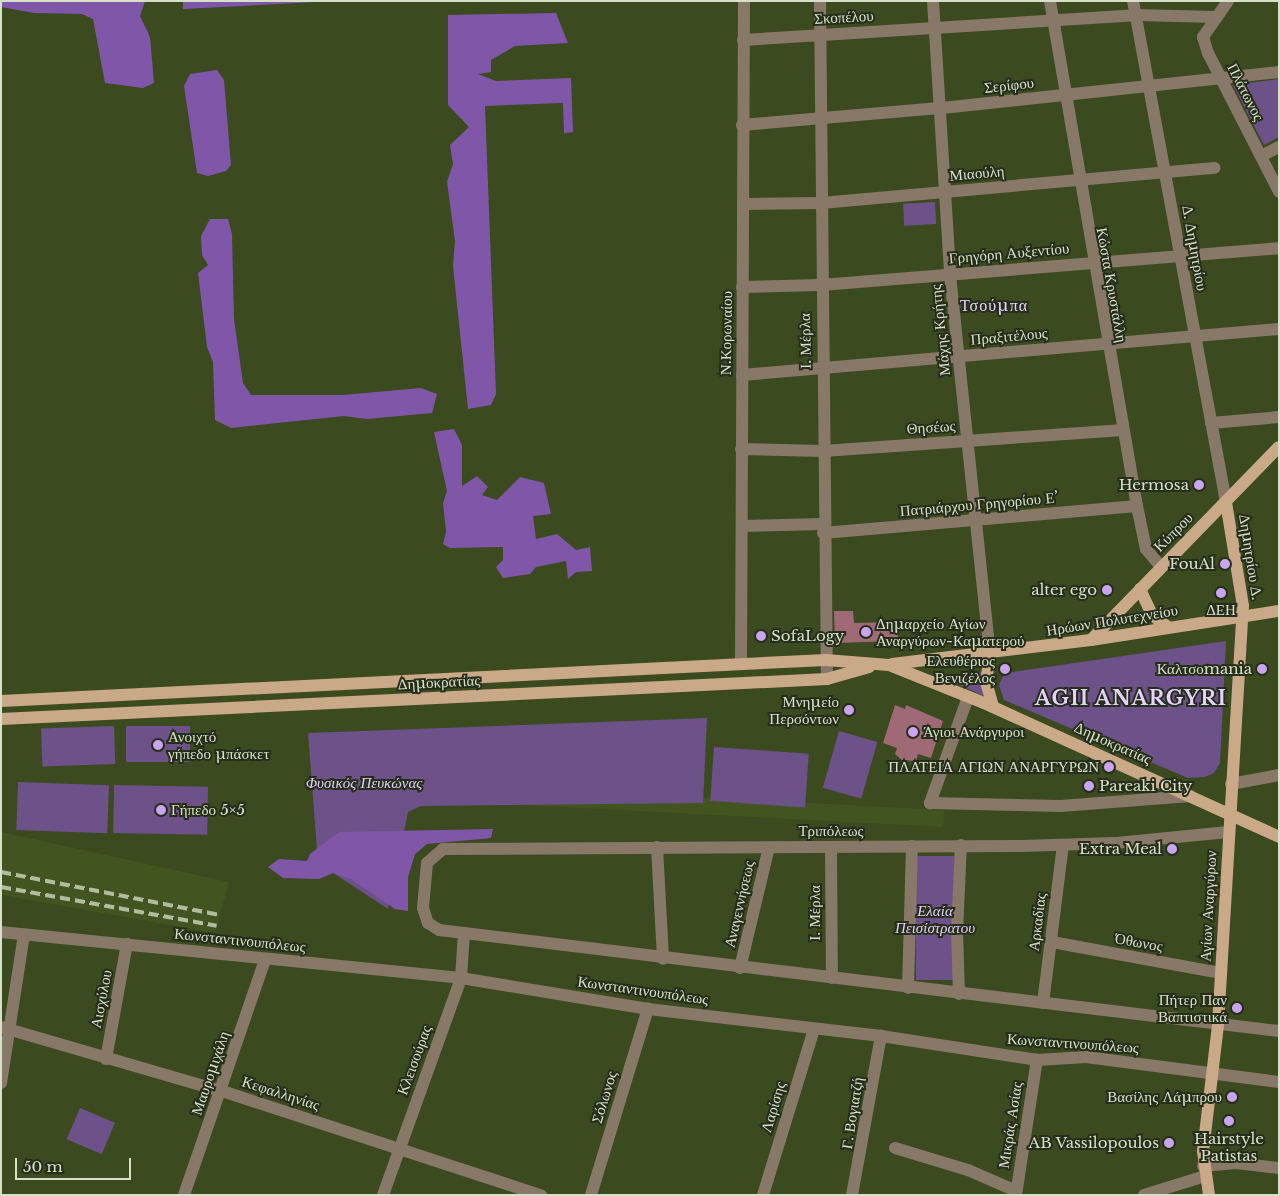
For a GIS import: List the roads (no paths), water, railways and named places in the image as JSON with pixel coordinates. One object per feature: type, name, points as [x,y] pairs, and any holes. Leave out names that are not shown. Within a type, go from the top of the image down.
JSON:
[{"type":"main road","name":"Κύπρου","points":[[1091,640],[1279,447]]},
{"type":"main road","name":"Δημητρίου Δ.","points":[[1226,502],[1243,599],[1242,617]]},
{"type":"main road","points":[[1140,589],[1152,615],[1168,628]]},
{"type":"main road","name":"Ηρώων Πολυτεχνείου","points":[[889,665],[990,654],[1279,611]]},
{"type":"main road","name":"Αγίων Αναργύρων","points":[[1209,1195],[1204,1171],[1218,1025],[1242,617]]},
{"type":"main road","points":[[990,654],[986,682],[993,707]]},
{"type":"main road","name":"Δημοκρατίας","points":[[1,700],[826,660],[889,665],[993,707],[1279,837]]},
{"type":"main road","name":"Δημοκρατίας","points":[[1,719],[827,679],[876,665]]},
{"type":"street","name":"Ν.Κορωναίου","points":[[741,664],[744,1]]},
{"type":"street","name":"Ι. Μέρλα","points":[[820,1],[819,120],[823,528],[827,679]]},
{"type":"street","name":"Μάχης Κρήτης","points":[[934,1],[942,108],[950,275],[990,654]]},
{"type":"street","name":"Κώστα Κρυστάλλη","points":[[1050,1],[1092,262],[1137,506],[1146,549],[1161,566]]},
{"type":"street","name":"Δ. Δημητρίου","points":[[1132,1],[1181,254],[1194,336],[1226,502]]},
{"type":"street","name":"Σκοπέλου","points":[[743,40],[1222,9]]},
{"type":"street","name":"Πλάτωνος","points":[[1222,9],[1203,37],[1221,79],[1279,192]]},
{"type":"street","name":"Σερίφου","points":[[742,125],[819,120],[1148,88],[1279,72]]},
{"type":"street","points":[[1261,156],[1279,147]]},
{"type":"street","name":"Μιαούλη","points":[[743,204],[820,203],[1214,168]]},
{"type":"street","name":"Γρηγόρη Αυξεντίου","points":[[742,287],[821,285],[1181,254],[1279,248]]},
{"type":"street","name":"Πραξιτέλους","points":[[742,375],[822,371],[1106,343],[1279,329]]},
{"type":"street","points":[[1211,423],[1279,417]]},
{"type":"street","name":"Θησέως","points":[[741,449],[823,451],[1123,430]]},
{"type":"street","name":"Πατριάρχου Γρηγορίου Ε’","points":[[742,526],[823,528],[977,522],[1137,506]]},
{"type":"street","points":[[968,696],[930,803],[1061,806],[1191,796]]},
{"type":"street","points":[[1231,784],[1279,775]]},
{"type":"street","name":"Τριπόλεως","points":[[464,934],[439,930],[428,923],[423,908],[427,863],[434,853],[443,848],[1063,845],[1228,832]]},
{"type":"street","points":[[959,994],[957,932],[961,845]]},
{"type":"street","name":"Αρκαδίας","points":[[1043,1003],[1063,845]]},
{"type":"street","points":[[908,988],[912,846]]},
{"type":"street","points":[[657,847],[663,959]]},
{"type":"street","name":"Αναγεννήσεως","points":[[740,968],[769,847]]},
{"type":"street","name":"Ι. Μέρλα","points":[[831,847],[832,978]]},
{"type":"street","name":"Κωνσταντινουπόλεως","points":[[1,932],[265,960],[461,978],[648,1009],[881,1036],[1037,1060],[1086,1057],[1279,1082]]},
{"type":"street","points":[[1,1083],[5,1028],[24,934]]},
{"type":"street","points":[[464,934],[1279,1031]]},
{"type":"street","name":"Κλεισούρας","points":[[383,1195],[461,978],[464,934]]},
{"type":"street","name":"Όθωνος","points":[[1052,942],[1221,973]]},
{"type":"street","name":"Αισχύλου","points":[[106,1059],[127,944]]},
{"type":"street","name":"Μαυρομιχάλη","points":[[184,1195],[222,1091],[265,960]]},
{"type":"street","name":"Σόλωνος","points":[[591,1195],[648,1009]]},
{"type":"street","name":"Κεφαλληνίας","points":[[5,1028],[106,1059],[222,1091],[541,1195]]},
{"type":"street","name":"Λαρίσης","points":[[763,1195],[814,1028]]},
{"type":"street","name":"Γ. Βογιατζή","points":[[852,1195],[860,1168],[881,1036]]},
{"type":"street","name":"Μικράς Ασίας","points":[[1016,1193],[1037,1060]]},
{"type":"street","points":[[895,1148],[968,1170],[1016,1193]]},
{"type":"street","points":[[1144,1195],[1204,1171],[1236,1163],[1279,1168]]},
{"type":"railway","points":[[1,872],[220,915]]},
{"type":"railway","points":[[1,887],[217,926]]},
{"type":"place","name":"Hermosa","points":[[1199,485]]},
{"type":"place","name":"FouAl","points":[[1225,564]]},
{"type":"place","name":"alter ego","points":[[1107,590]]},
{"type":"place","name":"ΔΕΗ","points":[[1221,593]]},
{"type":"place","name":"Δημαρχείο Αγίων Αναργύρων-Καματερού","points":[[866,632]]},
{"type":"place","name":"SofaLogy","points":[[761,636]]},
{"type":"place","name":"Ελευθέριος Βενιζέλος","points":[[1005,669]]},
{"type":"place","name":"Καλτσοmania","points":[[1262,669]]},
{"type":"place","name":"Μνημείο Περσόντων","points":[[849,710]]},
{"type":"place","name":"Άγιοι Ανάργυροι","points":[[913,732]]},
{"type":"place","name":"Ανοιχτό γήπεδο μπάσκετ","points":[[158,745]]},
{"type":"place","name":"ΠΛΑΤΕΙΑ ΑΓΙΩΝ ΑΝΑΡΓΥΡΩΝ","points":[[1109,767]]},
{"type":"place","name":"Pareaki City","points":[[1089,786]]},
{"type":"place","name":"Γήπεδο 5×5","points":[[161,810]]},
{"type":"place","name":"Extra Meal","points":[[1172,849]]},
{"type":"place","name":"Πήτερ Παν Βαπτιστικά","points":[[1237,1008]]},
{"type":"place","name":"Βασίλης Λάμπρου","points":[[1232,1097]]},
{"type":"place","name":"Hairstyle Patistas","points":[[1229,1121]]},
{"type":"place","name":"AB Vassilopoulos","points":[[1169,1143]]},
{"type":"district","name":"Τσούμπα","points":[[994,305]]},
{"type":"district","name":"AGII ANARGYRI","points":[[1131,698]]},
{"type":"park label","name":"Φυσικός Πευκώνας","points":[[364,783]]},
{"type":"park label","name":"Ελαία Πεισίστρατου","points":[[935,918]]}]
